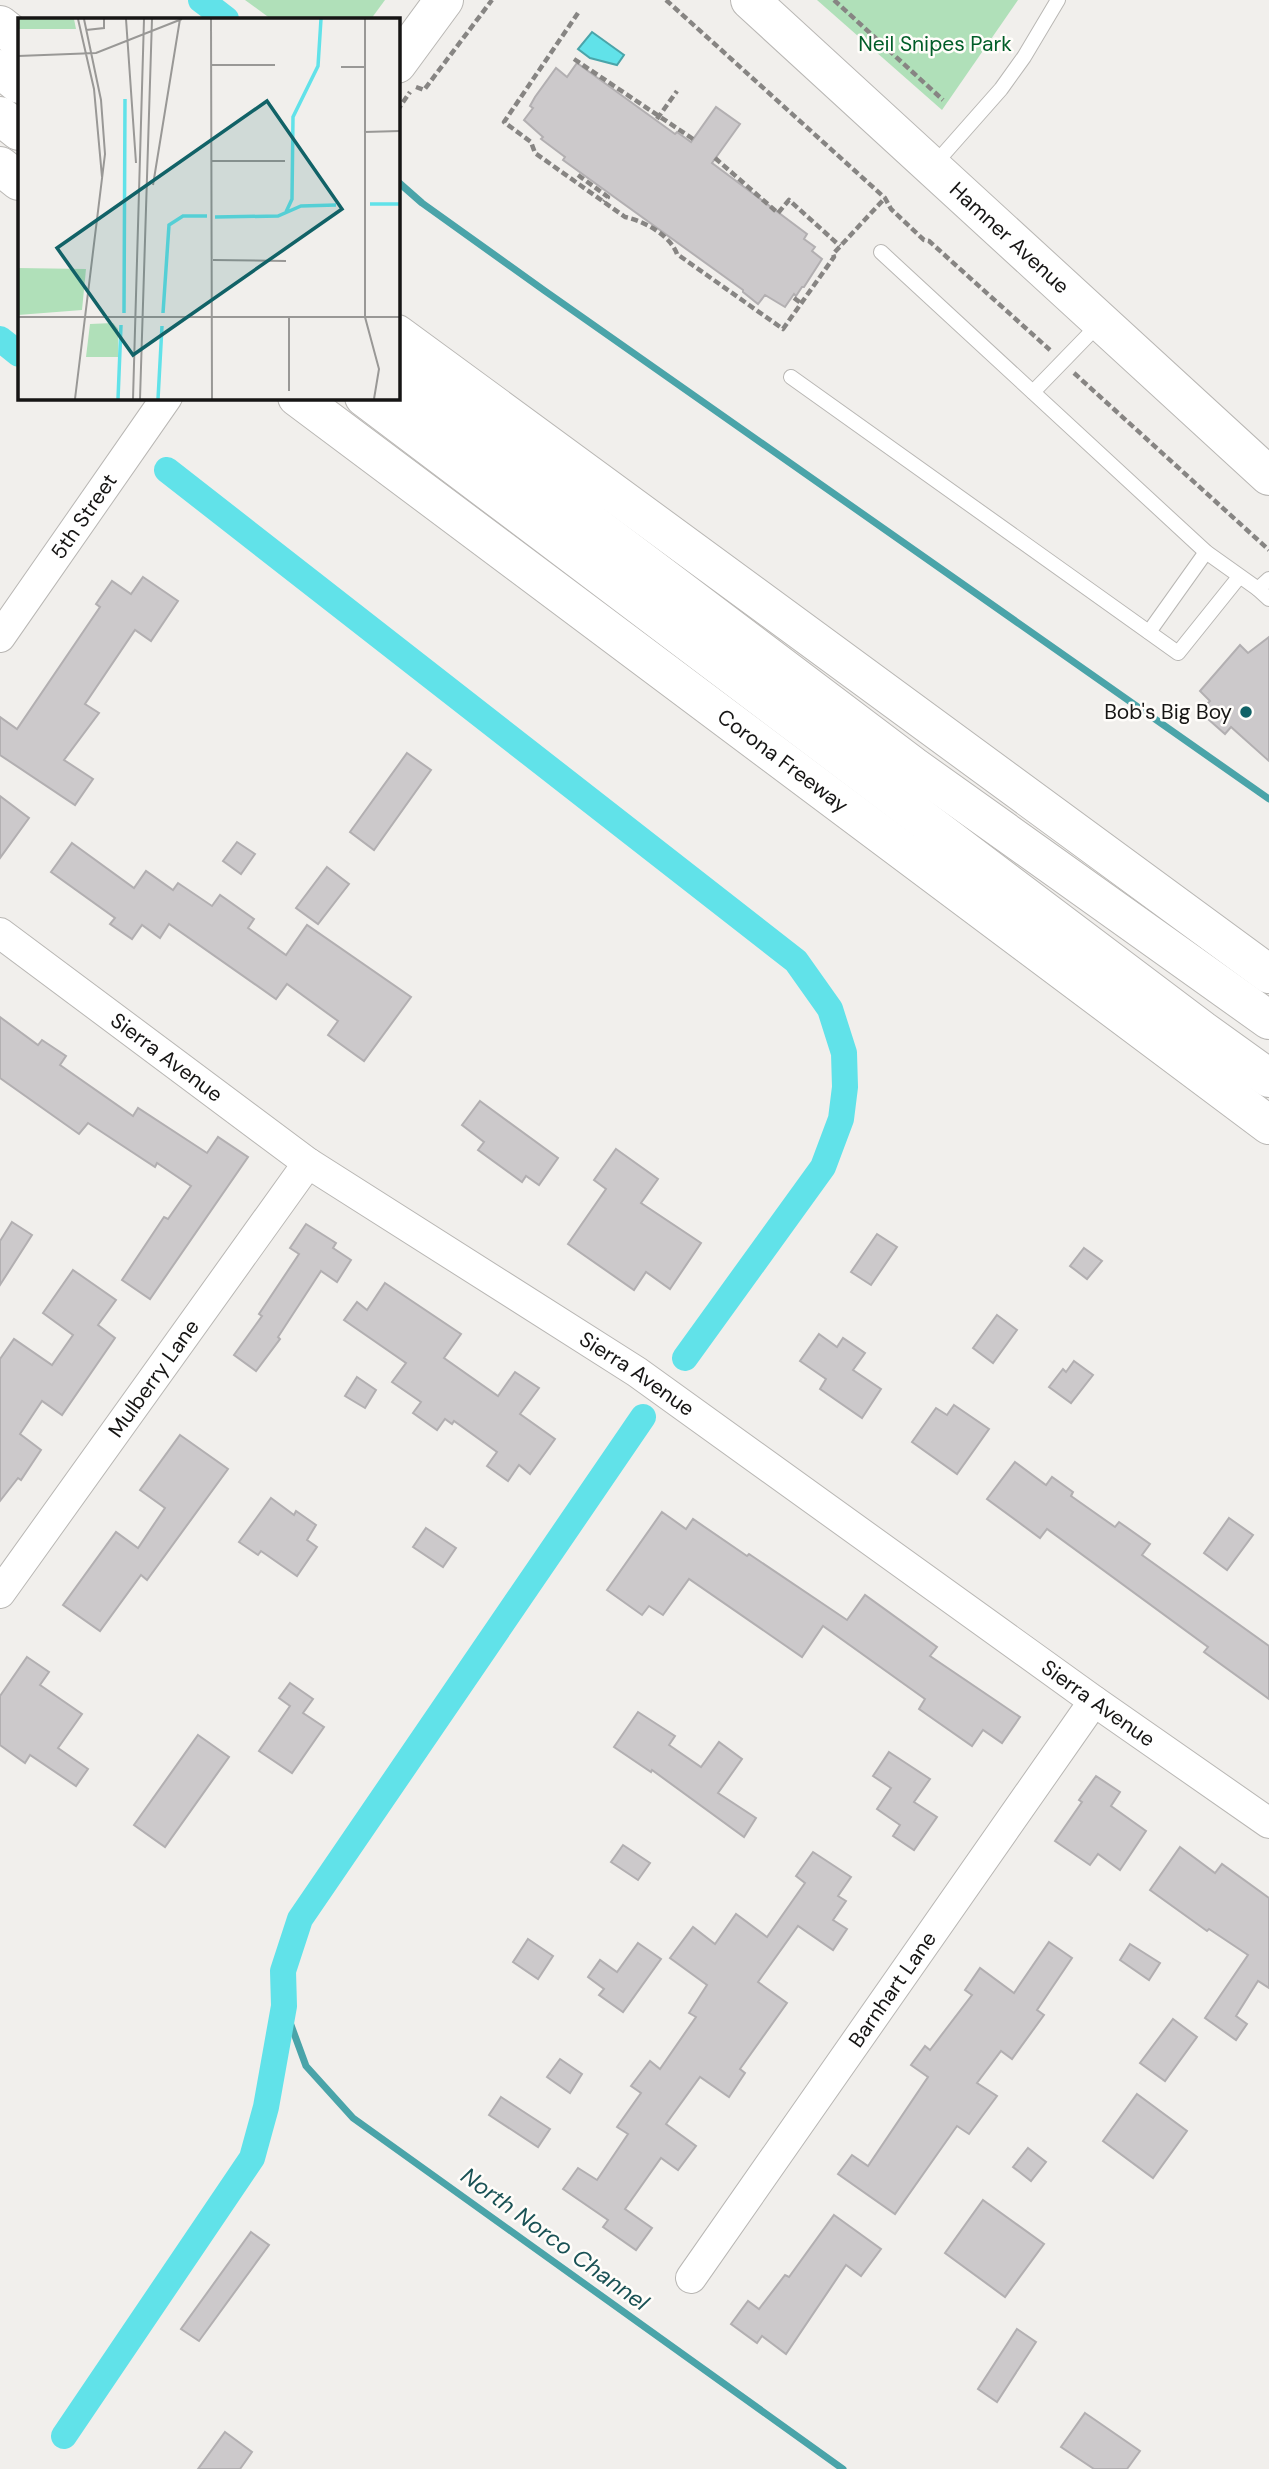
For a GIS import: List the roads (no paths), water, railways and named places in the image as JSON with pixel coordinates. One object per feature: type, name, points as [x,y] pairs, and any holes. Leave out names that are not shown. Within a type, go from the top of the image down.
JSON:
[{"type":"main road","points":[[399,61],[444,0]]},
{"type":"main road","name":"Hamner Avenue","points":[[750,0],[1269,476]]},
{"type":"main road","points":[[0,25],[18,39]]},
{"type":"main road","points":[[0,69],[18,83]]},
{"type":"main road","points":[[0,116],[18,130]]},
{"type":"main road","points":[[0,166],[18,180]]},
{"type":"main road","points":[[399,335],[1269,974]]},
{"type":"main road","points":[[399,378],[913,766],[1269,1020]]},
{"type":"main road","name":"Corona Freeway","points":[[300,399],[1269,1125]]},
{"type":"main road","points":[[366,399],[1191,1022],[1269,1078]]},
{"type":"main road","points":[[936,729],[1269,943]]},
{"type":"main road","points":[[1222,1091],[1269,1139]]},
{"type":"street","name":"5th Street","points":[[0,637],[159,409]]},
{"type":"street","name":"Sierra Avenue","points":[[0,933],[307,1163],[637,1372],[1094,1701],[1269,1823]]},
{"type":"street","name":"Mulberry Lane","points":[[0,1593],[307,1163]]},
{"type":"street","name":"Barnhart Lane","points":[[691,2278],[1094,1701]]},
{"type":"lane","points":[[932,167],[1001,89],[1024,57],[1058,0]]},
{"type":"lane","points":[[881,252],[1206,552],[1239,577],[1265,589]]},
{"type":"lane","points":[[1033,392],[1101,322]]},
{"type":"lane","points":[[790,377],[1178,653],[1239,577]]},
{"type":"lane","points":[[1149,632],[1206,552]]},
{"type":"water","points":[[592,32],[624,55],[617,65],[590,58],[578,49]]},
{"type":"waterway","points":[[201,0],[225,18]]},
{"type":"waterway","points":[[399,183],[422,203],[545,291],[1269,799]]},
{"type":"waterway","points":[[0,339],[18,353]]},
{"type":"waterway","points":[[167,470],[796,961],[830,1009],[844,1053],[845,1087],[841,1119],[823,1167],[685,1358]]},
{"type":"waterway","points":[[64,2436],[252,2158],[266,2107],[284,2006],[283,1971],[300,1919],[643,1417]]},
{"type":"waterway","name":"North Norco Channel","points":[[284,2006],[306,2066],[353,2118],[843,2469]]},
{"type":"place","name":"Bob's Big Boy","points":[[1246,712]]},
{"type":"park label","name":"Neil Snipes Park","points":[[935,44]]}]
